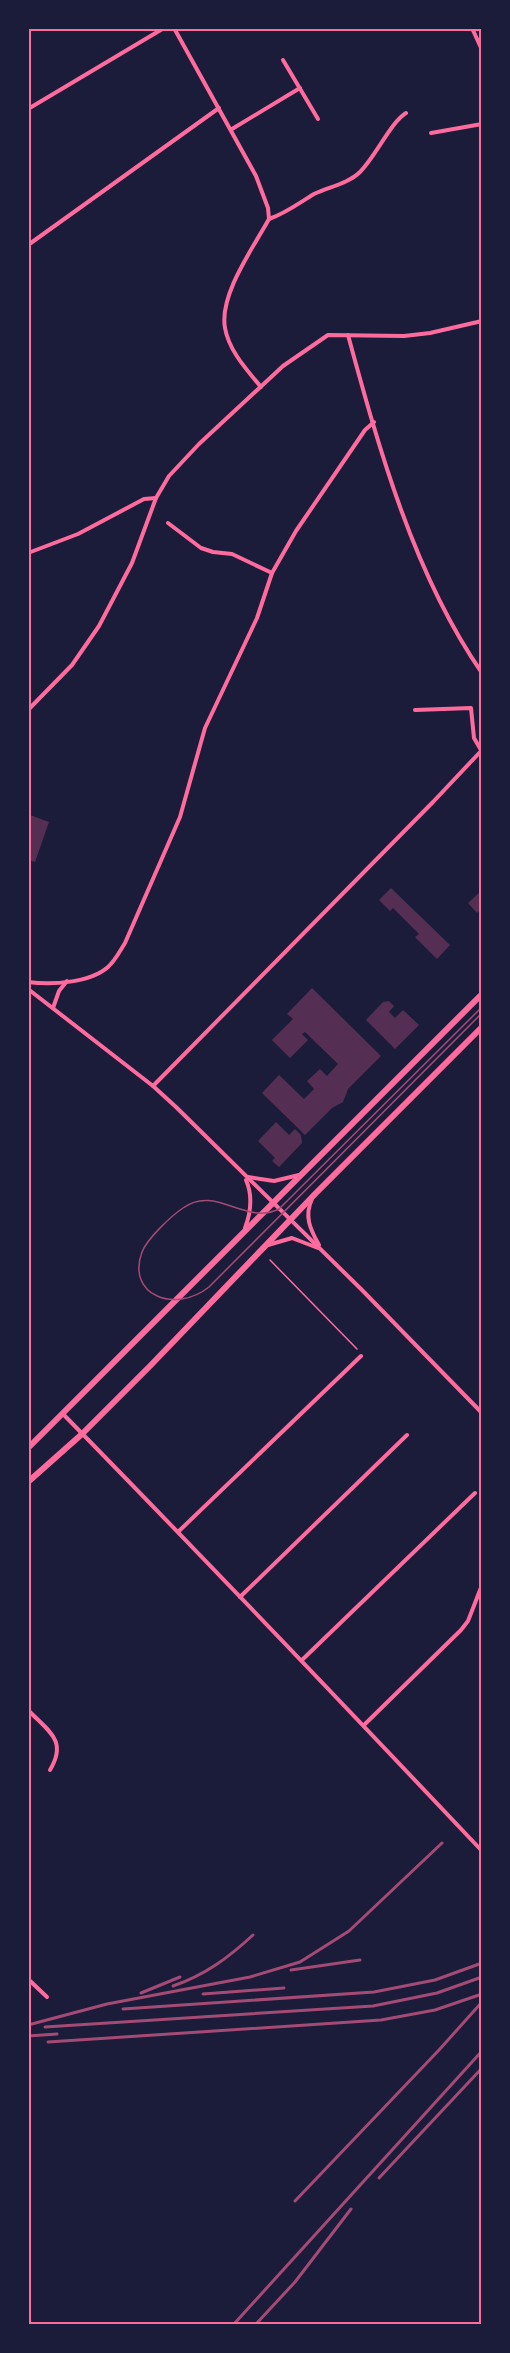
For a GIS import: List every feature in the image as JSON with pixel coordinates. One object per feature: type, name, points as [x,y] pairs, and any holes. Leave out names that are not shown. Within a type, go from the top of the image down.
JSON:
[{"type":"main road","points":[[28,1448],[482,994]]},
{"type":"main road","points":[[28,1482],[82,1434],[315,1194],[482,1027]]},
{"type":"street","points":[[28,109],[164,28]]},
{"type":"street","points":[[174,28],[232,129],[263,192],[268,208],[269,219],[246,259],[226,304],[224,316],[225,330],[232,348],[261,387]]},
{"type":"street","points":[[472,28],[482,50]]},
{"type":"street","points":[[283,60],[318,119]]},
{"type":"street","points":[[232,129],[300,88]]},
{"type":"street","points":[[28,245],[219,108]]},
{"type":"street","points":[[269,219],[282,215],[311,196],[358,174],[376,155],[399,118],[406,113]]},
{"type":"street","points":[[431,133],[482,124]]},
{"type":"street","points":[[28,710],[72,665],[99,626],[132,563],[156,498],[169,476],[184,459],[283,366],[328,335],[404,336],[430,333],[482,321]]},
{"type":"street","points":[[348,335],[400,507],[428,575],[455,631],[482,673]]},
{"type":"street","points":[[28,982],[84,978],[108,967],[125,943],[180,817],[205,728],[257,618],[272,573],[308,513],[365,430],[374,422]]},
{"type":"street","points":[[28,553],[78,534],[144,499],[156,498]]},
{"type":"street","points":[[168,523],[201,548],[232,554],[272,573]]},
{"type":"street","points":[[153,1086],[433,802],[481,750],[474,738],[471,708],[415,710]]},
{"type":"street","points":[[53,1008],[59,991],[67,981]]},
{"type":"street","points":[[28,989],[153,1086],[323,1251],[482,1413]]},
{"type":"street","points":[[245,1177],[274,1181],[303,1174]]},
{"type":"street","points":[[244,1233],[250,1204],[249,1188],[245,1177]]},
{"type":"street","points":[[315,1194],[309,1205],[308,1216],[312,1231],[323,1251]]},
{"type":"street","points":[[267,1245],[292,1238],[323,1251]]},
{"type":"street","points":[[179,1531],[361,1356]]},
{"type":"street","points":[[63,1414],[179,1531],[482,1851]]},
{"type":"street","points":[[240,1597],[407,1435]]},
{"type":"street","points":[[302,1660],[476,1493]]},
{"type":"street","points":[[364,1725],[461,1630],[468,1621],[482,1585]]},
{"type":"street","points":[[28,1710],[56,1739],[58,1752],[50,1770]]},
{"type":"street","points":[[28,1979],[47,1997]]},
{"type":"path","points":[[270,1260],[361,1356]]},
{"type":"building","points":[[30,815],[49,822],[35,862],[28,860]]},
{"type":"building","points":[[391,888],[450,945],[437,959],[415,937],[419,934],[393,908],[390,911],[379,900]]},
{"type":"building","points":[[482,890],[482,908],[477,913],[468,903]]},
{"type":"building","points":[[312,988],[381,1056],[348,1089],[343,1102],[332,1108],[305,1135],[262,1093],[279,1075],[304,1099],[314,1089],[307,1081],[320,1069],[327,1076],[338,1064],[305,1032],[302,1034],[308,1040],[290,1058],[272,1040],[293,1019],[287,1014]]},
{"type":"building","points":[[389,1001],[394,1006],[389,1012],[395,1018],[403,1010],[419,1025],[395,1049],[366,1020],[383,1002]]},
{"type":"building","points":[[276,1122],[289,1135],[295,1129],[301,1135],[302,1143],[279,1167],[272,1161],[275,1158],[258,1141]]},
{"type":"tram line","points":[[482,1007],[279,1209],[266,1213],[254,1213],[207,1200],[195,1202],[172,1216],[154,1234],[142,1252],[139,1267],[141,1279],[147,1289],[157,1296],[182,1299],[196,1295],[209,1287],[482,1013]]},
{"type":"railway","points":[[28,2025],[107,2004],[250,1977],[300,1962],[349,1931],[442,1843]]},
{"type":"railway","points":[[173,1986],[216,1965],[253,1935]]},
{"type":"railway","points":[[291,1970],[360,1960]]},
{"type":"railway","points":[[123,2009],[374,1992],[435,1980],[482,1963]]},
{"type":"railway","points":[[141,1993],[180,1977]]},
{"type":"railway","points":[[45,2027],[373,2006],[437,1993],[482,1977]]},
{"type":"railway","points":[[203,1994],[284,1988]]},
{"type":"railway","points":[[48,2042],[381,2020],[435,2010],[482,1994]]},
{"type":"railway","points":[[295,2201],[482,2002]]},
{"type":"railway","points":[[28,2036],[57,2034]]},
{"type":"railway","points":[[234,2324],[482,2051]]},
{"type":"railway","points":[[379,2178],[482,2068]]},
{"type":"railway","points":[[256,2324],[295,2282],[351,2209]]}]
